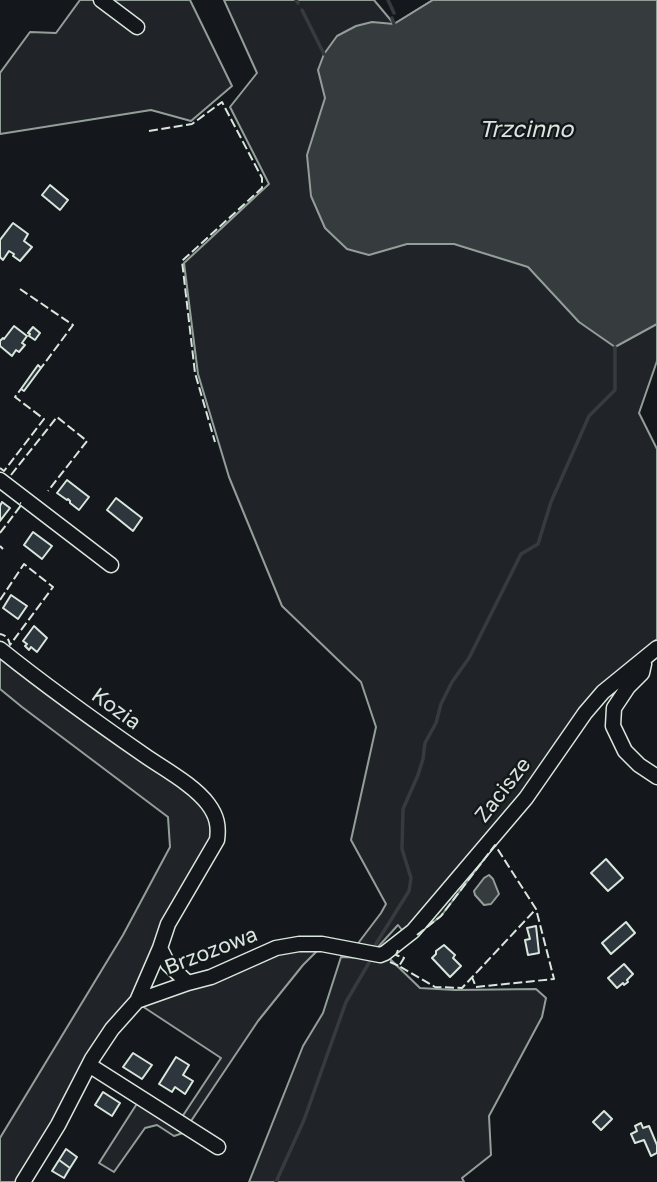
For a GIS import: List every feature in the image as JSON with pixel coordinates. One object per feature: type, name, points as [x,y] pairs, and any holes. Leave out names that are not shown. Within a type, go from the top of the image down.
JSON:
[{"type":"street","points":[[101,0],[137,27]]},
{"type":"street","points":[[0,480],[111,565]]},
{"type":"street","name":"Kozia","points":[[0,649],[190,788],[207,802],[215,814],[219,828],[216,840],[168,924],[160,948]]},
{"type":"street","points":[[651,653],[642,673],[628,687],[614,708],[613,726],[625,751],[657,777]]},
{"type":"street","name":"Zacisze","points":[[380,956],[413,931],[517,808],[603,692],[651,653]]},
{"type":"street","name":"Brzozowa","points":[[23,1182],[58,1125],[89,1065],[112,1029],[137,1001],[211,977],[276,948],[322,944],[380,956]]},
{"type":"street","points":[[160,948],[167,964],[187,983]]},
{"type":"street","points":[[137,1001],[160,948]]},
{"type":"street","points":[[89,1065],[218,1147]]},
{"type":"shaded area","points":[[80,0],[190,0],[232,86],[191,121],[151,110],[0,134],[0,73],[30,32],[56,33]]},
{"type":"shaded area","points":[[224,0],[374,0],[394,24],[433,0],[388,226],[657,294],[657,361],[639,413],[657,449],[657,639],[597,693],[495,845],[441,916],[410,940],[398,925],[378,947],[356,946],[386,904],[351,840],[376,727],[361,682],[282,606],[229,477],[198,374],[184,263],[269,184],[230,107],[257,73]]},
{"type":"shaded area","points":[[0,654],[187,790],[210,815],[212,837],[146,976],[16,1182],[0,1182],[0,1138],[123,935],[170,847],[168,817],[0,689]]},
{"type":"shaded area","points":[[275,950],[317,951],[258,1021],[183,1133],[174,1136],[157,1125],[145,1128],[114,1172],[99,1163],[138,1102],[176,1126],[221,1058],[142,1006]]},
{"type":"shaded area","points":[[341,957],[390,959],[420,988],[536,989],[546,998],[542,1017],[489,1116],[491,1155],[462,1178],[464,1182],[249,1182],[303,1046],[323,1013]]},
{"type":"water","name":"Trzcinno","points":[[433,0],[657,0],[657,324],[615,347],[579,322],[528,267],[454,244],[407,244],[369,255],[347,249],[325,228],[311,196],[307,155],[325,98],[318,70],[324,54],[337,36],[356,26],[372,22],[394,24]]},
{"type":"water","points":[[489,875],[499,894],[491,904],[484,905],[474,891]]},
{"type":"building","points":[[50,185],[68,200],[60,210],[42,195]]},
{"type":"building","points":[[13,223],[28,234],[24,241],[32,247],[20,261],[9,251],[3,260],[0,257],[0,240]]},
{"type":"building","points":[[14,326],[27,336],[22,343],[25,345],[12,356],[0,346],[0,341]]},
{"type":"building","points":[[33,327],[40,333],[35,340],[28,333]]},
{"type":"building","points":[[38,365],[41,368],[24,391],[21,389]]},
{"type":"building","points":[[67,480],[89,497],[79,510],[57,493]]},
{"type":"building","points":[[116,498],[142,518],[133,531],[107,510]]},
{"type":"building","points":[[2,502],[10,508],[0,521],[0,506]]},
{"type":"building","points":[[33,532],[52,546],[42,559],[24,545]]},
{"type":"building","points":[[11,595],[27,606],[18,619],[3,608]]},
{"type":"building","points":[[34,626],[47,638],[37,652],[31,647],[29,650],[23,641]]},
{"type":"building","points":[[606,859],[623,878],[608,891],[591,873]]},
{"type":"building","points":[[626,922],[635,933],[611,954],[602,943]]},
{"type":"building","points":[[536,926],[539,953],[528,955],[525,940],[530,939],[527,928]]},
{"type":"building","points":[[444,945],[455,955],[453,958],[461,966],[450,977],[432,958]]},
{"type":"building","points":[[624,964],[633,974],[628,982],[617,988],[608,978]]},
{"type":"building","points":[[133,1053],[152,1065],[142,1079],[123,1067]]},
{"type":"building","points":[[176,1057],[189,1065],[183,1075],[193,1081],[185,1094],[175,1087],[172,1092],[159,1084]]},
{"type":"building","points":[[103,1092],[120,1103],[112,1116],[95,1105]]},
{"type":"building","points":[[604,1111],[612,1119],[601,1130],[593,1122]]},
{"type":"building","points":[[641,1123],[643,1128],[649,1126],[657,1145],[657,1153],[651,1156],[644,1140],[635,1143],[631,1134],[637,1131],[635,1126]]},
{"type":"building","points":[[66,1149],[77,1157],[70,1168],[59,1160]]},
{"type":"building","points":[[59,1160],[70,1168],[64,1178],[52,1171]]},
{"type":"waterway","points":[[388,0],[394,13]]},
{"type":"waterway","points":[[302,10],[324,54]]},
{"type":"waterway","points":[[392,18],[394,24]]},
{"type":"waterway","points":[[374,947],[409,891],[411,878],[402,849],[403,809],[418,775],[425,743],[452,682],[469,658],[521,554],[538,544],[551,502],[589,416],[615,390],[615,347]]},
{"type":"waterway","points":[[276,1182],[304,1120],[346,1002],[370,961]]},
{"type":"fence","points":[[149,131],[192,124],[222,102],[262,178],[262,188],[182,261],[195,373],[215,442]]},
{"type":"fence","points":[[20,289],[73,325],[41,368]]},
{"type":"fence","points":[[0,468],[4,471],[44,419],[15,397],[21,389]]},
{"type":"fence","points":[[11,475],[57,417],[87,441],[48,491]]},
{"type":"fence","points":[[0,533],[22,504],[20,503]]},
{"type":"fence","points":[[0,546],[3,549]]},
{"type":"fence","points":[[0,600],[24,564],[53,587],[10,645],[7,638],[0,634]]},
{"type":"fence","points":[[417,935],[441,916],[495,845],[536,909],[554,979],[476,987],[472,977]]},
{"type":"fence","points":[[398,950],[396,955],[404,958],[399,966],[435,987],[462,988],[536,909]]},
{"type":"fence","points":[[390,962],[399,966]]}]
